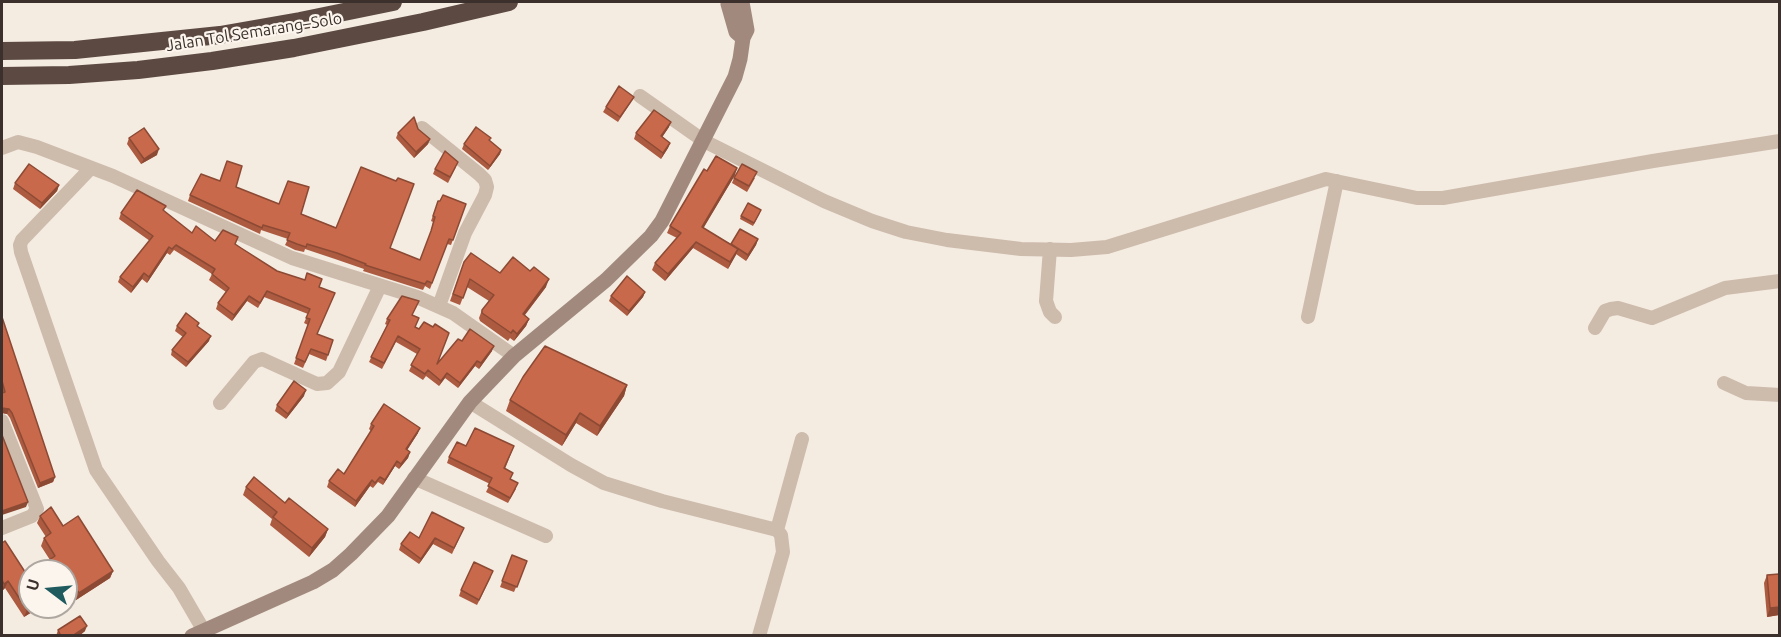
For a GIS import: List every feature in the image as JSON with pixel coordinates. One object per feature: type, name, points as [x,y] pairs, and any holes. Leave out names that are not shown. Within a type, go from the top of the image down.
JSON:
[{"type":"highway","name":"Jalan Tol Semarang–Solo","points":[[2,51],[75,50],[220,35],[393,2]]},
{"type":"highway","name":"Jalan Tol Semarang–Solo","points":[[2,76],[126,71],[212,61],[294,48],[508,2]]},
{"type":"street","points":[[91,168],[22,240],[21,252],[96,470],[179,588],[198,633],[304,587],[333,570],[372,534],[470,402],[514,356],[606,280],[651,236],[662,221],[735,77],[743,38],[736,32],[735,3]]},
{"type":"street","points":[[640,96],[704,141],[824,201],[872,221],[906,232],[947,240],[1021,249],[1107,247],[1326,179],[1417,198],[1443,198],[1653,160],[1779,141]]},
{"type":"street","points":[[423,128],[479,174],[488,187],[465,233],[439,306]]},
{"type":"street","points":[[2,147],[12,143],[24,143],[91,168],[292,258],[439,306],[514,356]]},
{"type":"street","points":[[1308,317],[1337,181]]},
{"type":"street","points":[[1050,249],[1046,301],[1050,312],[1055,317]]},
{"type":"street","points":[[1595,328],[1605,311],[1611,309],[1652,318],[1725,288],[1779,281]]},
{"type":"street","points":[[220,403],[254,362],[262,359],[314,384],[327,383],[339,372],[380,286]]},
{"type":"street","points":[[1724,384],[1746,393],[1779,395]]},
{"type":"street","points":[[470,402],[604,483],[662,501],[777,530],[781,535],[783,552],[759,636]]},
{"type":"street","points":[[2,421],[6,449],[37,509],[33,516],[2,528]]},
{"type":"street","points":[[777,530],[802,439]]},
{"type":"street","points":[[414,478],[546,536]]},
{"type":"building","points":[[619,86],[634,97],[620,117],[606,107]]},
{"type":"building","points":[[654,110],[671,122],[661,136],[670,143],[663,153],[636,133]]},
{"type":"building","points":[[414,117],[418,129],[430,139],[416,152],[398,133]]},
{"type":"building","points":[[476,127],[491,138],[489,140],[501,150],[490,166],[464,144]]},
{"type":"building","points":[[144,128],[159,149],[144,159],[129,138]]},
{"type":"building","points":[[445,151],[458,162],[450,177],[435,169]]},
{"type":"building","points":[[716,156],[737,168],[702,227],[738,249],[730,262],[696,242],[668,274],[655,263],[681,233],[670,226],[704,169],[707,171]]},
{"type":"building","points":[[227,161],[242,166],[236,187],[279,204],[288,181],[309,187],[301,214],[336,228],[361,167],[396,181],[398,178],[414,184],[390,248],[420,260],[431,231],[438,201],[443,195],[466,204],[453,240],[449,239],[432,283],[427,281],[425,284],[365,265],[337,253],[307,244],[306,247],[297,244],[287,240],[290,233],[263,225],[262,228],[190,195],[201,174],[220,181]]},
{"type":"building","points":[[29,164],[59,185],[42,203],[15,183]]},
{"type":"building","points":[[742,164],[757,172],[749,186],[734,178]]},
{"type":"building","points":[[137,190],[166,206],[163,210],[192,233],[196,226],[215,241],[223,230],[238,237],[235,244],[277,271],[305,280],[307,273],[322,279],[319,287],[335,293],[317,334],[333,340],[328,355],[311,349],[305,362],[296,358],[310,319],[306,318],[310,309],[267,291],[260,303],[249,296],[234,315],[218,303],[229,288],[212,274],[215,269],[176,245],[172,249],[169,247],[149,277],[144,273],[133,287],[120,277],[153,236],[121,213]]},
{"type":"building","points":[[748,203],[761,210],[754,223],[741,216]]},
{"type":"building","points":[[740,229],[758,239],[748,255],[731,244]]},
{"type":"building","points":[[471,253],[500,273],[513,257],[530,271],[534,267],[549,279],[523,314],[529,319],[517,334],[513,330],[511,333],[482,313],[494,295],[470,279],[463,298],[453,294],[464,262]]},
{"type":"building","points":[[627,276],[645,292],[629,311],[611,296]]},
{"type":"building","points":[[402,296],[419,301],[412,315],[419,318],[415,327],[419,329],[424,322],[433,327],[435,324],[449,333],[437,364],[458,339],[462,341],[470,329],[494,346],[481,363],[477,361],[460,383],[447,373],[441,381],[428,370],[425,374],[411,365],[420,349],[398,336],[384,363],[371,357],[390,320],[387,319]]},
{"type":"building","points":[[186,313],[199,323],[197,326],[211,336],[188,362],[172,350],[186,333],[177,326]]},
{"type":"building","points":[[2,317],[55,477],[40,483],[12,413],[9,409],[2,408],[2,393],[5,392],[2,381]]},
{"type":"building","points":[[545,346],[627,385],[600,426],[580,413],[566,435],[510,400]]},
{"type":"building","points":[[294,381],[306,390],[288,414],[277,405]]},
{"type":"building","points":[[384,404],[420,428],[406,449],[410,452],[401,464],[397,461],[385,480],[380,477],[375,483],[372,480],[356,501],[329,481],[338,469],[344,474],[374,426],[371,424]]},
{"type":"building","points":[[475,428],[514,446],[504,468],[513,473],[510,479],[518,483],[510,498],[488,486],[492,478],[449,457],[457,442],[466,446]]},
{"type":"building","points":[[2,435],[28,502],[2,511]]},
{"type":"building","points":[[254,477],[285,503],[289,498],[328,529],[312,548],[273,517],[277,512],[246,487]]},
{"type":"building","points":[[51,507],[63,526],[78,516],[113,571],[79,593],[78,559],[51,559],[55,556],[44,538],[51,533],[40,516]]},
{"type":"building","points":[[432,512],[464,528],[454,548],[435,538],[421,559],[401,544],[410,532],[419,538]]},
{"type":"building","points":[[5,541],[18,561],[18,596],[8,581],[4,584],[2,580],[2,543]]},
{"type":"building","points":[[512,555],[527,561],[517,587],[502,581]]},
{"type":"building","points":[[474,562],[493,571],[479,600],[461,590]]},
{"type":"building","points":[[1779,574],[1779,607],[1770,608],[1767,575]]},
{"type":"building","points":[[80,616],[87,626],[72,636],[61,636],[58,630]]}]
